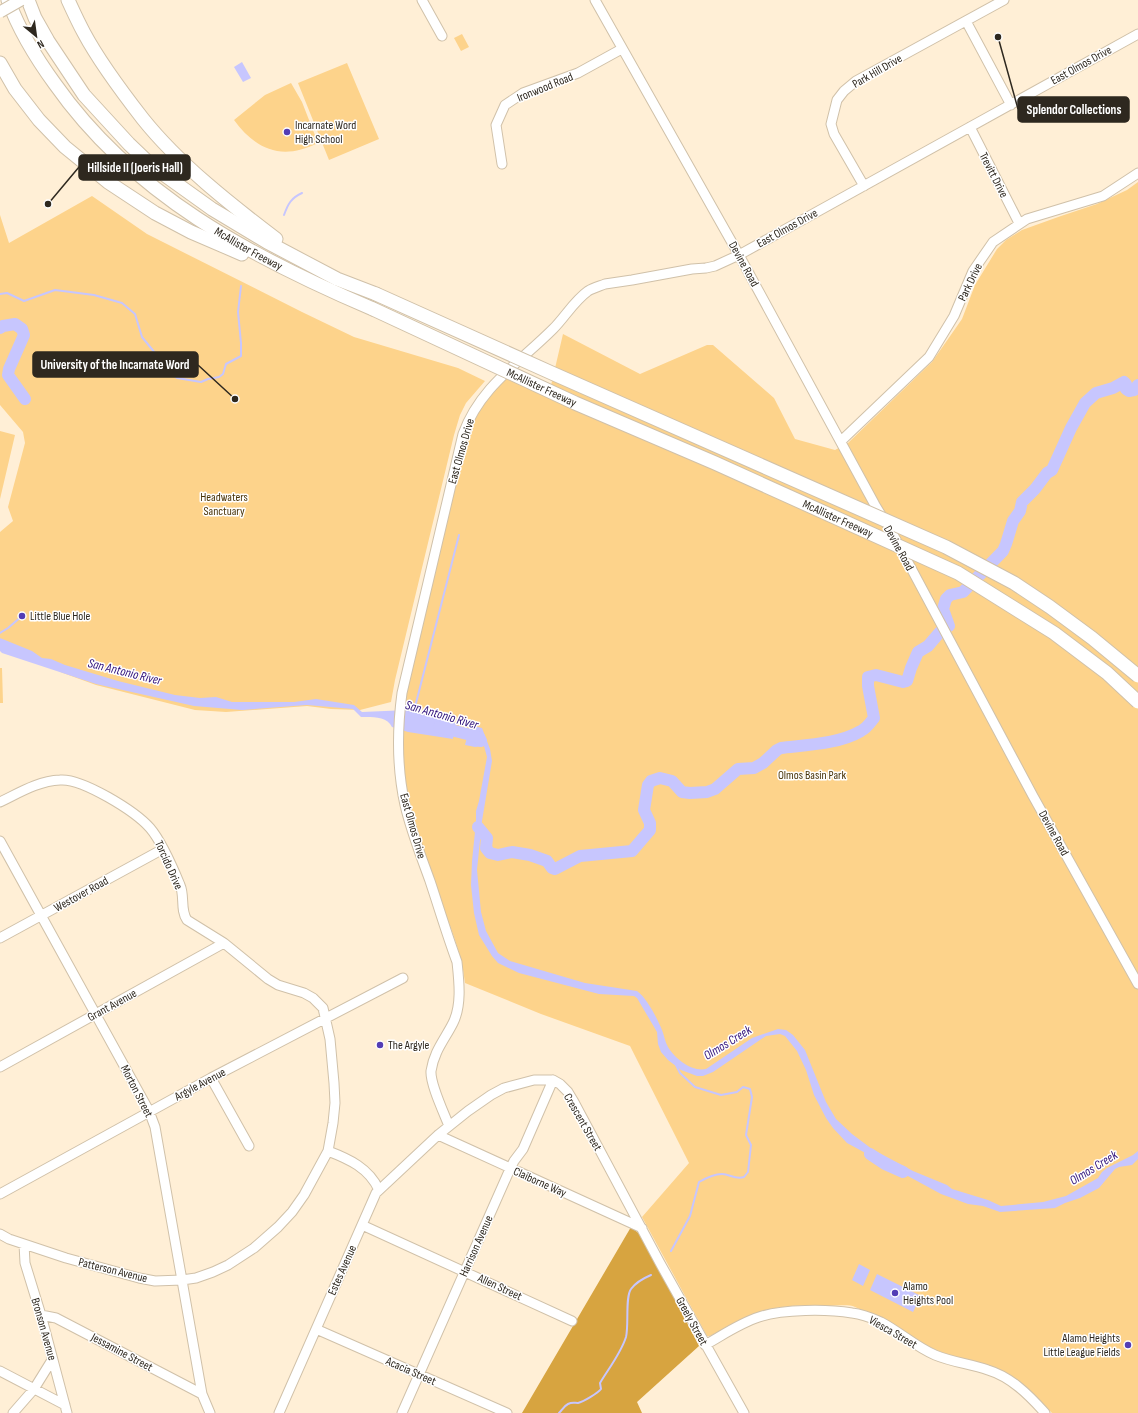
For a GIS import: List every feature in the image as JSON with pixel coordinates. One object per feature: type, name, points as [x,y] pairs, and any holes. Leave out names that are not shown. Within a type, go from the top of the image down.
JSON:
[{"type":"highway","name":"McAllister Freeway","points":[[8,0],[15,20],[44,70],[70,106],[128,167],[187,212],[206,224],[267,261],[321,287],[373,309],[575,403],[715,463],[958,573],[1054,633],[1107,673],[1138,702]]},
{"type":"highway","name":"McAllister Freeway","points":[[28,0],[35,18],[48,41],[84,95],[129,144],[152,166],[212,209],[267,242],[337,279],[376,294],[946,547],[1014,583],[1050,607],[1092,638],[1138,676]]},
{"type":"highway","points":[[68,0],[85,34],[107,69],[148,125],[173,152],[215,191],[245,216],[313,267]]},
{"type":"highway","points":[[0,63],[15,89],[39,120],[65,147],[108,182],[155,213],[190,232],[321,287]]},
{"type":"main road","points":[[0,12],[21,0]]},
{"type":"street","points":[[422,0],[442,36]]},
{"type":"street","name":"Devine Road","points":[[595,0],[739,255],[1033,796],[1138,984]]},
{"type":"street","name":"Park Hill Drive","points":[[864,186],[834,134],[831,124],[836,100],[856,81],[1004,0]]},
{"type":"street","name":"Devine Road","points":[[601,10],[602,22],[647,103],[659,113]]},
{"type":"street","points":[[966,21],[1010,105]]},
{"type":"street","name":"East Olmos Drive","points":[[449,1126],[432,1082],[431,1071],[439,1045],[454,1022],[457,1012],[459,982],[457,962],[415,840],[405,806],[401,784],[400,714],[402,693],[463,434],[468,419],[482,398],[520,358],[552,329],[576,302],[589,291],[605,284],[715,266],[739,255],[1138,34]]},
{"type":"street","name":"Ironwood Road","points":[[502,164],[496,125],[505,105],[523,93],[578,73],[618,51]]},
{"type":"street","name":"Trevitt Drive","points":[[970,127],[1019,223]]},
{"type":"street","name":"Park Drive","points":[[841,441],[929,357],[954,316],[973,271],[993,242],[1026,219],[1103,196],[1138,173]]},
{"type":"street","name":"Torcido Drive","points":[[0,802],[34,786],[61,780],[76,782],[96,790],[138,817],[150,828],[163,849],[181,887],[184,916],[187,920],[224,943],[268,979],[278,985],[288,987],[313,998],[323,1008],[325,1020]]},
{"type":"street","name":"Morton Street","points":[[0,842],[149,1111],[155,1127],[202,1394],[210,1413]]},
{"type":"street","name":"Westover Road","points":[[0,938],[163,849]]},
{"type":"street","name":"Grant Avenue","points":[[0,1067],[224,943]]},
{"type":"street","name":"Argyle Avenue","points":[[0,1194],[149,1111],[403,978]]},
{"type":"street","name":"Patterson Avenue","points":[[0,1234],[9,1239],[66,1258],[139,1278],[156,1281],[182,1280],[207,1274],[228,1265],[254,1248],[278,1227],[292,1212],[304,1195],[328,1150],[335,1103],[330,1039],[325,1020]]},
{"type":"street","points":[[211,1078],[249,1146]]},
{"type":"street","points":[[328,1150],[359,1165],[370,1174],[379,1190],[438,1135],[479,1103],[504,1088],[534,1080],[553,1080]]},
{"type":"street","name":"Harrison Avenue","points":[[402,1413],[510,1169],[523,1149],[553,1080]]},
{"type":"street","name":"Crescent Street","points":[[553,1080],[560,1084],[574,1102],[642,1228]]},
{"type":"street","name":"Claiborne Way","points":[[438,1135],[642,1228]]},
{"type":"street","name":"Estes Avenue","points":[[279,1413],[376,1193],[379,1190]]},
{"type":"street","name":"Allen Street","points":[[362,1225],[572,1321]]},
{"type":"street","name":"Greely Street","points":[[642,1228],[744,1413]]},
{"type":"street","name":"Bronson Avenue","points":[[24,1244],[25,1263],[41,1315],[66,1409]]},
{"type":"street","name":"Viesca Street","points":[[705,1344],[742,1324],[772,1313],[796,1311],[854,1313],[882,1323],[926,1351],[943,1358],[989,1370],[1009,1380],[1030,1396],[1045,1413]]},
{"type":"street","name":"Jessamine Street","points":[[41,1315],[56,1318],[202,1394]]},
{"type":"street","name":"Acacia Street","points":[[316,1329],[506,1413]]},
{"type":"street","points":[[13,1413],[34,1388],[52,1360]]},
{"type":"street","points":[[0,1372],[34,1388],[66,1409]]},
{"type":"green space","points":[[462,34],[469,47],[461,51],[454,38]]},
{"type":"green space","points":[[347,63],[379,139],[329,160],[298,83]]},
{"type":"green space","points":[[291,83],[302,102],[318,143],[293,151],[281,152],[271,150],[251,139],[234,120],[265,95]]},
{"type":"green space","name":"Olmos Basin Park","points":[[1138,182],[1138,1413],[1052,1413],[1038,1398],[1015,1378],[993,1368],[949,1355],[930,1347],[908,1336],[877,1317],[852,1306],[802,1306],[767,1310],[746,1317],[710,1336],[707,1336],[642,1217],[689,1163],[630,1046],[541,1014],[465,983],[458,950],[419,839],[409,804],[406,790],[403,746],[404,718],[407,689],[466,437],[470,427],[483,404],[509,376],[549,394],[563,334],[640,374],[707,345],[713,345],[774,398],[795,439],[835,450],[848,443],[932,362],[962,319],[975,285],[997,249],[1006,240],[1022,230],[1097,204],[1127,190]]},
{"type":"green space","name":"Headwaters Sanctuary","points":[[92,196],[147,234],[354,337],[458,368],[485,381],[466,403],[460,415],[454,435],[391,702],[360,710],[307,706],[226,712],[195,710],[96,685],[63,673],[0,645],[0,532],[13,521],[8,507],[25,443],[23,432],[0,405],[0,215],[9,243]]},
{"type":"green space","points":[[0,431],[15,435],[0,499]]},
{"type":"green space","points":[[0,668],[2,668],[3,703],[0,703]]},
{"type":"shaded area","points":[[631,1227],[642,1236],[699,1346],[637,1402],[642,1413],[522,1413]]},
{"type":"water","points":[[242,62],[251,78],[243,82],[234,67]]},
{"type":"water","points":[[0,638],[32,651],[42,658],[51,659],[65,665],[118,681],[175,695],[200,698],[216,697],[232,702],[294,702],[316,699],[354,705],[362,712],[408,710],[456,723],[453,739],[408,732],[392,727],[390,723],[383,719],[361,717],[353,709],[307,705],[242,710],[194,706],[96,684],[2,653],[0,651]]},
{"type":"water","points":[[470,725],[482,728],[490,749],[492,761],[482,821],[477,870],[481,912],[486,931],[498,953],[510,961],[585,983],[637,991],[641,994],[651,1009],[671,1052],[684,1064],[695,1069],[706,1069],[752,1038],[778,1029],[786,1030],[793,1035],[805,1050],[826,1102],[836,1119],[852,1134],[872,1149],[913,1171],[947,1185],[952,1189],[988,1200],[1001,1206],[1043,1202],[1066,1196],[1098,1178],[1107,1168],[1138,1151],[1138,1159],[1132,1165],[1115,1169],[1099,1188],[1080,1198],[1055,1208],[1000,1212],[983,1206],[968,1204],[941,1194],[847,1143],[826,1118],[814,1095],[806,1070],[797,1051],[785,1036],[780,1034],[766,1036],[713,1072],[703,1076],[697,1076],[681,1070],[668,1060],[661,1052],[658,1044],[657,1032],[637,998],[634,996],[599,994],[519,973],[498,963],[479,935],[474,913],[471,885],[476,811],[487,757],[484,746],[475,747],[465,745]]},
{"type":"water","points":[[859,1264],[870,1270],[863,1286],[852,1280]]},
{"type":"water","name":"Alamo Heights Pool","points":[[877,1274],[921,1296],[913,1312],[870,1290]]},
{"type":"waterway","points":[[284,215],[290,202],[302,193]]},
{"type":"waterway","points":[[0,294],[7,293],[24,301],[55,290],[94,295],[122,303],[135,314],[142,337],[173,375],[177,378],[201,382],[219,377],[223,374],[226,364],[241,356],[238,312],[241,286]]},
{"type":"waterway","points":[[0,328],[15,324],[22,329],[24,335],[9,369],[8,375],[25,399]]},
{"type":"waterway","name":"San Antonio River","points":[[949,626],[943,609],[946,599],[950,595],[963,592],[1003,551],[1013,521],[1020,511],[1022,502],[1035,489],[1047,473],[1052,470],[1071,428],[1085,403],[1096,393],[1113,388],[1124,382],[1126,384],[1126,389],[1129,391],[1134,390],[1138,385]]},
{"type":"waterway","points":[[409,713],[416,703],[459,535]]},
{"type":"waterway","points":[[0,633],[22,616]]},
{"type":"waterway","name":"San Antonio River","points":[[478,827],[487,838],[486,848],[490,853],[498,855],[512,852],[530,855],[547,861],[552,868],[555,869],[580,856],[632,851],[650,830],[650,823],[644,810],[648,785],[651,781],[660,778],[672,781],[682,792],[707,792],[715,789],[738,769],[754,768],[763,763],[781,748],[811,745],[843,739],[861,731],[867,727],[874,718],[868,686],[868,677],[876,675],[903,682],[907,681],[918,652],[928,646],[940,632]]},
{"type":"waterway","name":"San Antonio River","points":[[439,727],[479,737],[481,741]]},
{"type":"waterway","points":[[671,1251],[690,1216],[699,1182],[710,1176],[719,1174],[725,1174],[738,1178],[744,1177],[748,1172],[751,1145],[746,1135],[752,1097],[750,1089],[743,1087],[737,1092],[721,1095],[695,1087],[680,1073],[676,1065]]},
{"type":"waterway","name":"Olmos Creek","points":[[870,1154],[885,1164],[903,1172]]},
{"type":"waterway","points":[[559,1413],[568,1404],[583,1401],[601,1389],[600,1383],[618,1355],[626,1337],[629,1293],[638,1282],[651,1275]]},
{"type":"place","name":"Splendor Collections","points":[[998,37]]},
{"type":"place","name":"Incarnate Word High School","points":[[287,132]]},
{"type":"place","name":"Hillside II (Joeris Hall)","points":[[48,204]]},
{"type":"place","name":"University of the Incarnate Word","points":[[235,399]]},
{"type":"place","name":"Little Blue Hole","points":[[22,616]]},
{"type":"place","name":"The Argyle","points":[[380,1045]]},
{"type":"place","name":"Alamo Heights Pool","points":[[895,1293]]},
{"type":"place","name":"Alamo Heights Little League Fields","points":[[1128,1345]]}]
